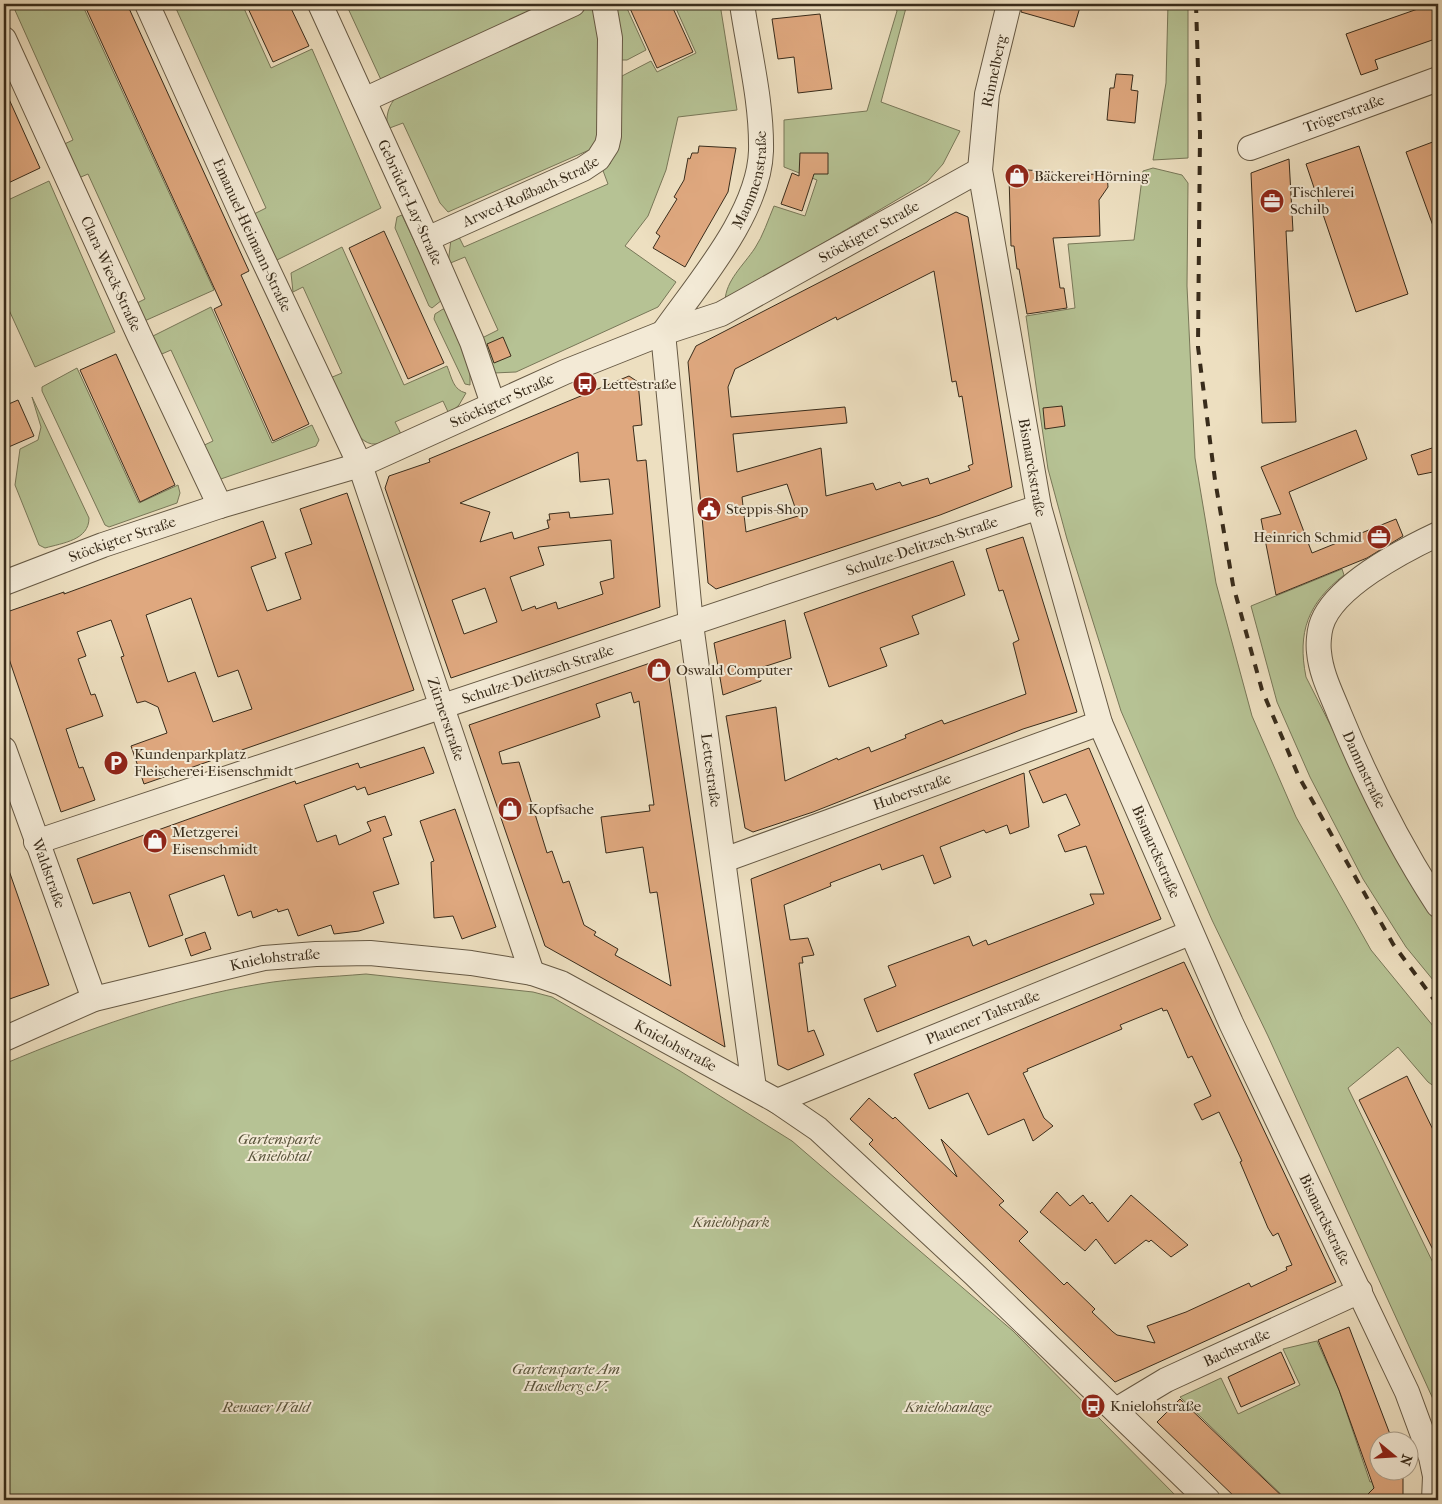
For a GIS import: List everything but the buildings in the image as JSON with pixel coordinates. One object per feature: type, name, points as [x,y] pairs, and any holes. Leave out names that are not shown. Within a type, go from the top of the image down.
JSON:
[{"type":"street","name":"Emanuel-Heimann-Straße","points":[[147,4],[248,228],[360,465]]},
{"type":"street","name":"Gebrüder-Lay-Straße","points":[[320,4],[472,342],[493,404]]},
{"type":"street","points":[[364,100],[573,4]]},
{"type":"street","name":"Arwed-Roßbach-Straße","points":[[427,239],[582,169],[598,159],[607,145],[610,123],[610,38],[604,4]]},
{"type":"street","name":"Mammenstraße","points":[[663,333],[735,232],[752,192],[761,153],[760,124],[742,4]]},
{"type":"street","name":"Rinnelberg","points":[[980,170],[987,94],[1009,4]]},
{"type":"street","name":"Clara-Wieck-Straße","points":[[4,39],[139,335],[220,506]]},
{"type":"street","name":"Trögerstraße","points":[[1250,148],[1438,80]]},
{"type":"street","name":"Stöckigter Straße","points":[[4,583],[103,545],[220,506],[360,465],[493,404],[663,333],[728,310],[980,170]]},
{"type":"street","name":"Bismarckstraße","points":[[980,170],[1039,508],[1100,723],[1190,933],[1360,1290],[1419,1422],[1431,1457],[1435,1476],[1434,1500]]},
{"type":"street","name":"Lettestraße","points":[[663,333],[691,624],[754,1088]]},
{"type":"street","name":"Zürnerstraße","points":[[360,465],[532,973]]},
{"type":"street","name":"Schulze-Delitzsch-Straße","points":[[36,842],[443,707],[583,658],[1039,508]]},
{"type":"street","name":"Dammstraße","points":[[1438,534],[1393,559],[1346,590],[1322,625],[1318,651],[1324,675],[1352,743],[1414,868],[1438,905]]},
{"type":"street","name":"Huberstraße","points":[[724,860],[1100,723]]},
{"type":"street","name":"Waldstraße","points":[[4,749],[94,999]]},
{"type":"street","name":"Plauener Talstraße","points":[[777,1101],[1190,933]]},
{"type":"street","name":"Knielohstraße","points":[[4,1039],[94,999],[264,958],[316,954],[370,953],[471,963],[532,973],[562,982],[777,1101],[818,1129],[974,1274],[1208,1500]]},
{"type":"street","name":"Bachstraße","points":[[1116,1410],[1166,1380],[1360,1290]]},
{"type":"green space","points":[[4,4],[82,4],[214,290],[140,323],[133,305],[145,299],[88,174],[74,180],[60,146],[73,140],[14,8],[4,12]]},
{"type":"green space","points":[[174,4],[242,4],[271,68],[312,49],[381,208],[275,261],[254,214],[266,208]]},
{"type":"green space","points":[[346,4],[553,4],[382,82]]},
{"type":"green space","points":[[596,4],[604,106],[596,147],[448,212],[440,203],[403,123],[387,129],[388,111],[394,100],[397,96]]},
{"type":"green space","points":[[613,4],[625,4],[646,50],[627,60],[620,60]]},
{"type":"green space","points":[[674,4],[720,4],[737,110],[678,117],[666,170],[648,216],[625,246],[676,282],[658,307],[516,372],[494,373],[482,338],[498,330],[465,257],[448,264],[451,239],[458,235],[464,247],[608,184],[602,168],[610,164],[618,140],[621,121],[622,76],[651,61],[657,72],[696,53]]},
{"type":"green space","points":[[894,4],[907,4],[881,102],[960,131],[943,164],[927,182],[725,301],[728,286],[758,243],[774,206],[805,216],[817,180],[784,167],[784,120],[867,111],[897,11]]},
{"type":"green space","points":[[1168,4],[1188,4],[1188,158],[1153,160],[1166,83]]},
{"type":"green space","points":[[1153,168],[1182,175],[1188,183],[1187,286],[1195,458],[1216,583],[1252,716],[1296,817],[1371,950],[1438,1032],[1438,1089],[1428,1082],[1398,1047],[1348,1088],[1438,1273],[1438,1410],[1268,1036],[1212,920],[1121,711],[1067,539],[1048,469],[1026,316],[1075,308],[1068,244],[1134,240],[1143,171]]},
{"type":"green space","points":[[49,181],[115,332],[35,367],[4,299],[4,191],[8,200]]},
{"type":"green space","points":[[402,215],[442,300],[432,308],[429,306],[395,228],[397,217]]},
{"type":"green space","points":[[342,247],[404,385],[447,366],[458,389],[466,393],[459,405],[449,414],[443,401],[395,422],[401,434],[376,444],[368,443],[353,429],[330,378],[342,373],[303,287],[293,292],[291,273]]},
{"type":"green space","points":[[211,307],[272,443],[312,425],[319,440],[316,446],[218,480],[196,449],[213,441],[171,350],[155,357],[147,339]]},
{"type":"green space","points":[[443,309],[447,310],[470,360],[470,385],[465,384],[434,319],[435,314]]},
{"type":"green space","points":[[77,368],[139,503],[178,485],[180,493],[177,503],[109,527],[105,525],[42,391],[42,387]]},
{"type":"green space","points":[[32,397],[89,518],[85,531],[80,536],[45,548],[39,545],[15,485],[20,449],[38,440],[41,427]]},
{"type":"green space","points":[[1342,569],[1344,575],[1322,596],[1308,620],[1303,646],[1306,677],[1411,884],[1438,926],[1438,986],[1406,947],[1363,879],[1310,777],[1277,702],[1251,606]]},
{"type":"green space","points":[[366,974],[533,992],[552,997],[680,1071],[792,1141],[1013,1331],[1180,1500],[4,1500],[4,1064],[98,1027],[194,998],[273,982]]},
{"type":"green space","points":[[1317,1341],[1339,1390],[1370,1482],[1387,1482],[1385,1500],[1365,1500],[1363,1498],[1360,1500],[1287,1500],[1180,1397],[1221,1378],[1238,1414],[1300,1385],[1283,1349]]},
{"type":"railway","points":[[1196,4],[1200,134],[1198,347],[1215,480],[1233,585],[1262,690],[1299,777],[1393,944],[1438,1005]]},
{"type":"place","name":"Bäckerei Hörning","points":[[1017,176]]},
{"type":"place","name":"Tischlerei Schilb","points":[[1272,201]]},
{"type":"place","name":"Lettestraße","points":[[585,384]]},
{"type":"place","name":"Steppis-Shop","points":[[709,509]]},
{"type":"place","name":"Heinrich Schmid","points":[[1379,537]]},
{"type":"place","name":"Oswald Computer","points":[[659,670]]},
{"type":"place","name":"Kundenparkplatz Fleischerei Eisenschmidt","points":[[116,763]]},
{"type":"place","name":"Kopfsache","points":[[510,809]]},
{"type":"place","name":"Metzgerei Eisenschmidt","points":[[155,841]]},
{"type":"place","name":"Knielohstraße","points":[[1093,1406]]},
{"type":"park label","name":"Gartensparte Knielohtal","points":[[279,1148]]},
{"type":"park label","name":"Knielohpark","points":[[731,1222]]},
{"type":"park label","name":"Gartensparte Am Haselberg e.V.","points":[[566,1378]]},
{"type":"park label","name":"Reusaer Wald","points":[[266,1407]]},
{"type":"park label","name":"Knielohanlage","points":[[948,1407]]}]
